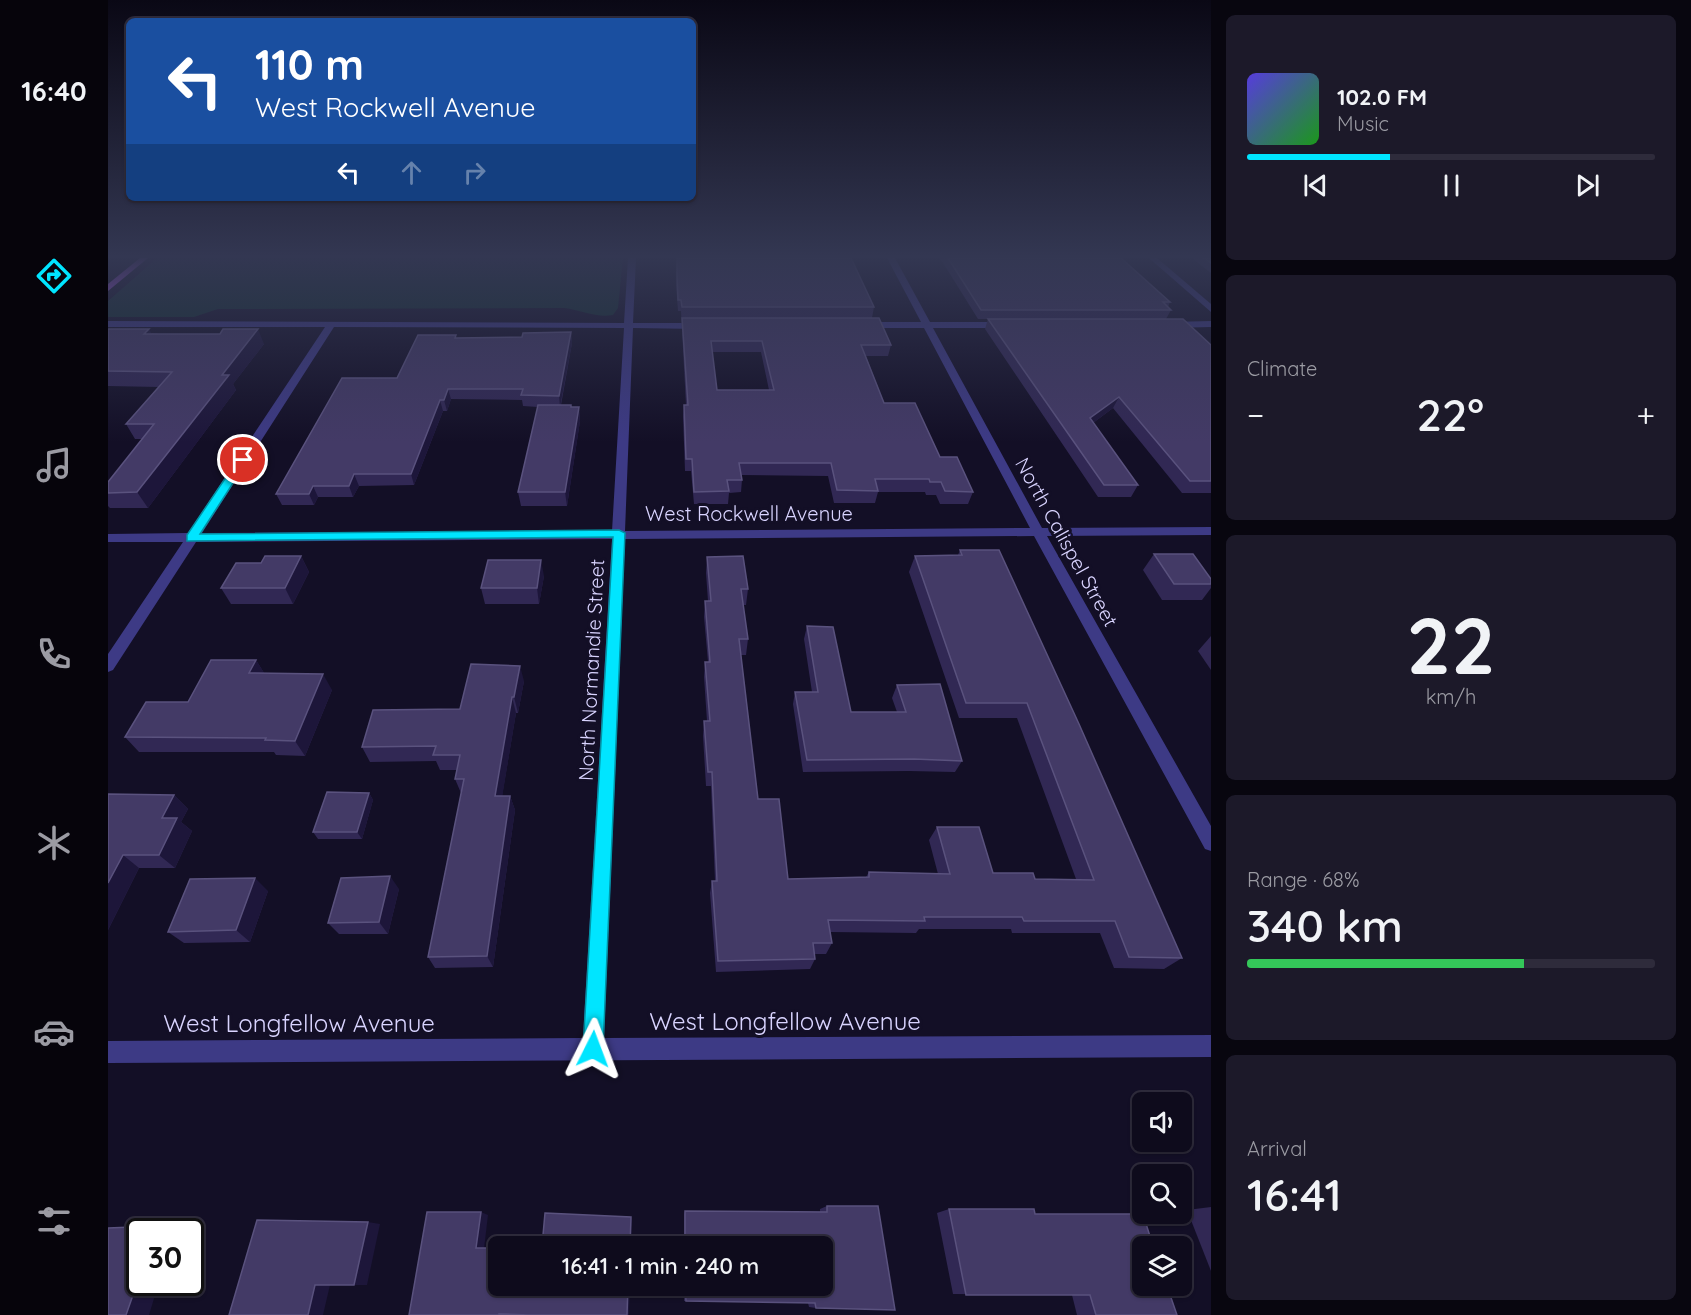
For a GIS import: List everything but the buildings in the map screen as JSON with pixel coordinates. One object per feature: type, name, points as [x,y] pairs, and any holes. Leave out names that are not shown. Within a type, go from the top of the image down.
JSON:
[{"type":"street","name":"North Normandie Street","points":[[593,1049],[627,319]]},
{"type":"street","name":"North Calispel Street","points":[[925,319],[1038,532],[1211,843]]},
{"type":"street","points":[[108,324],[707,326]]},
{"type":"street","points":[[108,666],[332,324]]},
{"type":"street","points":[[1163,325],[1211,324]]},
{"type":"street","points":[[859,326],[1010,325]]},
{"type":"street","name":"West Rockwell Avenue","points":[[108,538],[1211,531]]},
{"type":"street","name":"West Longfellow Avenue","points":[[108,1052],[1211,1047]]},
{"type":"route","points":[[243,460],[192,538],[619,533],[593,1049]]}]
